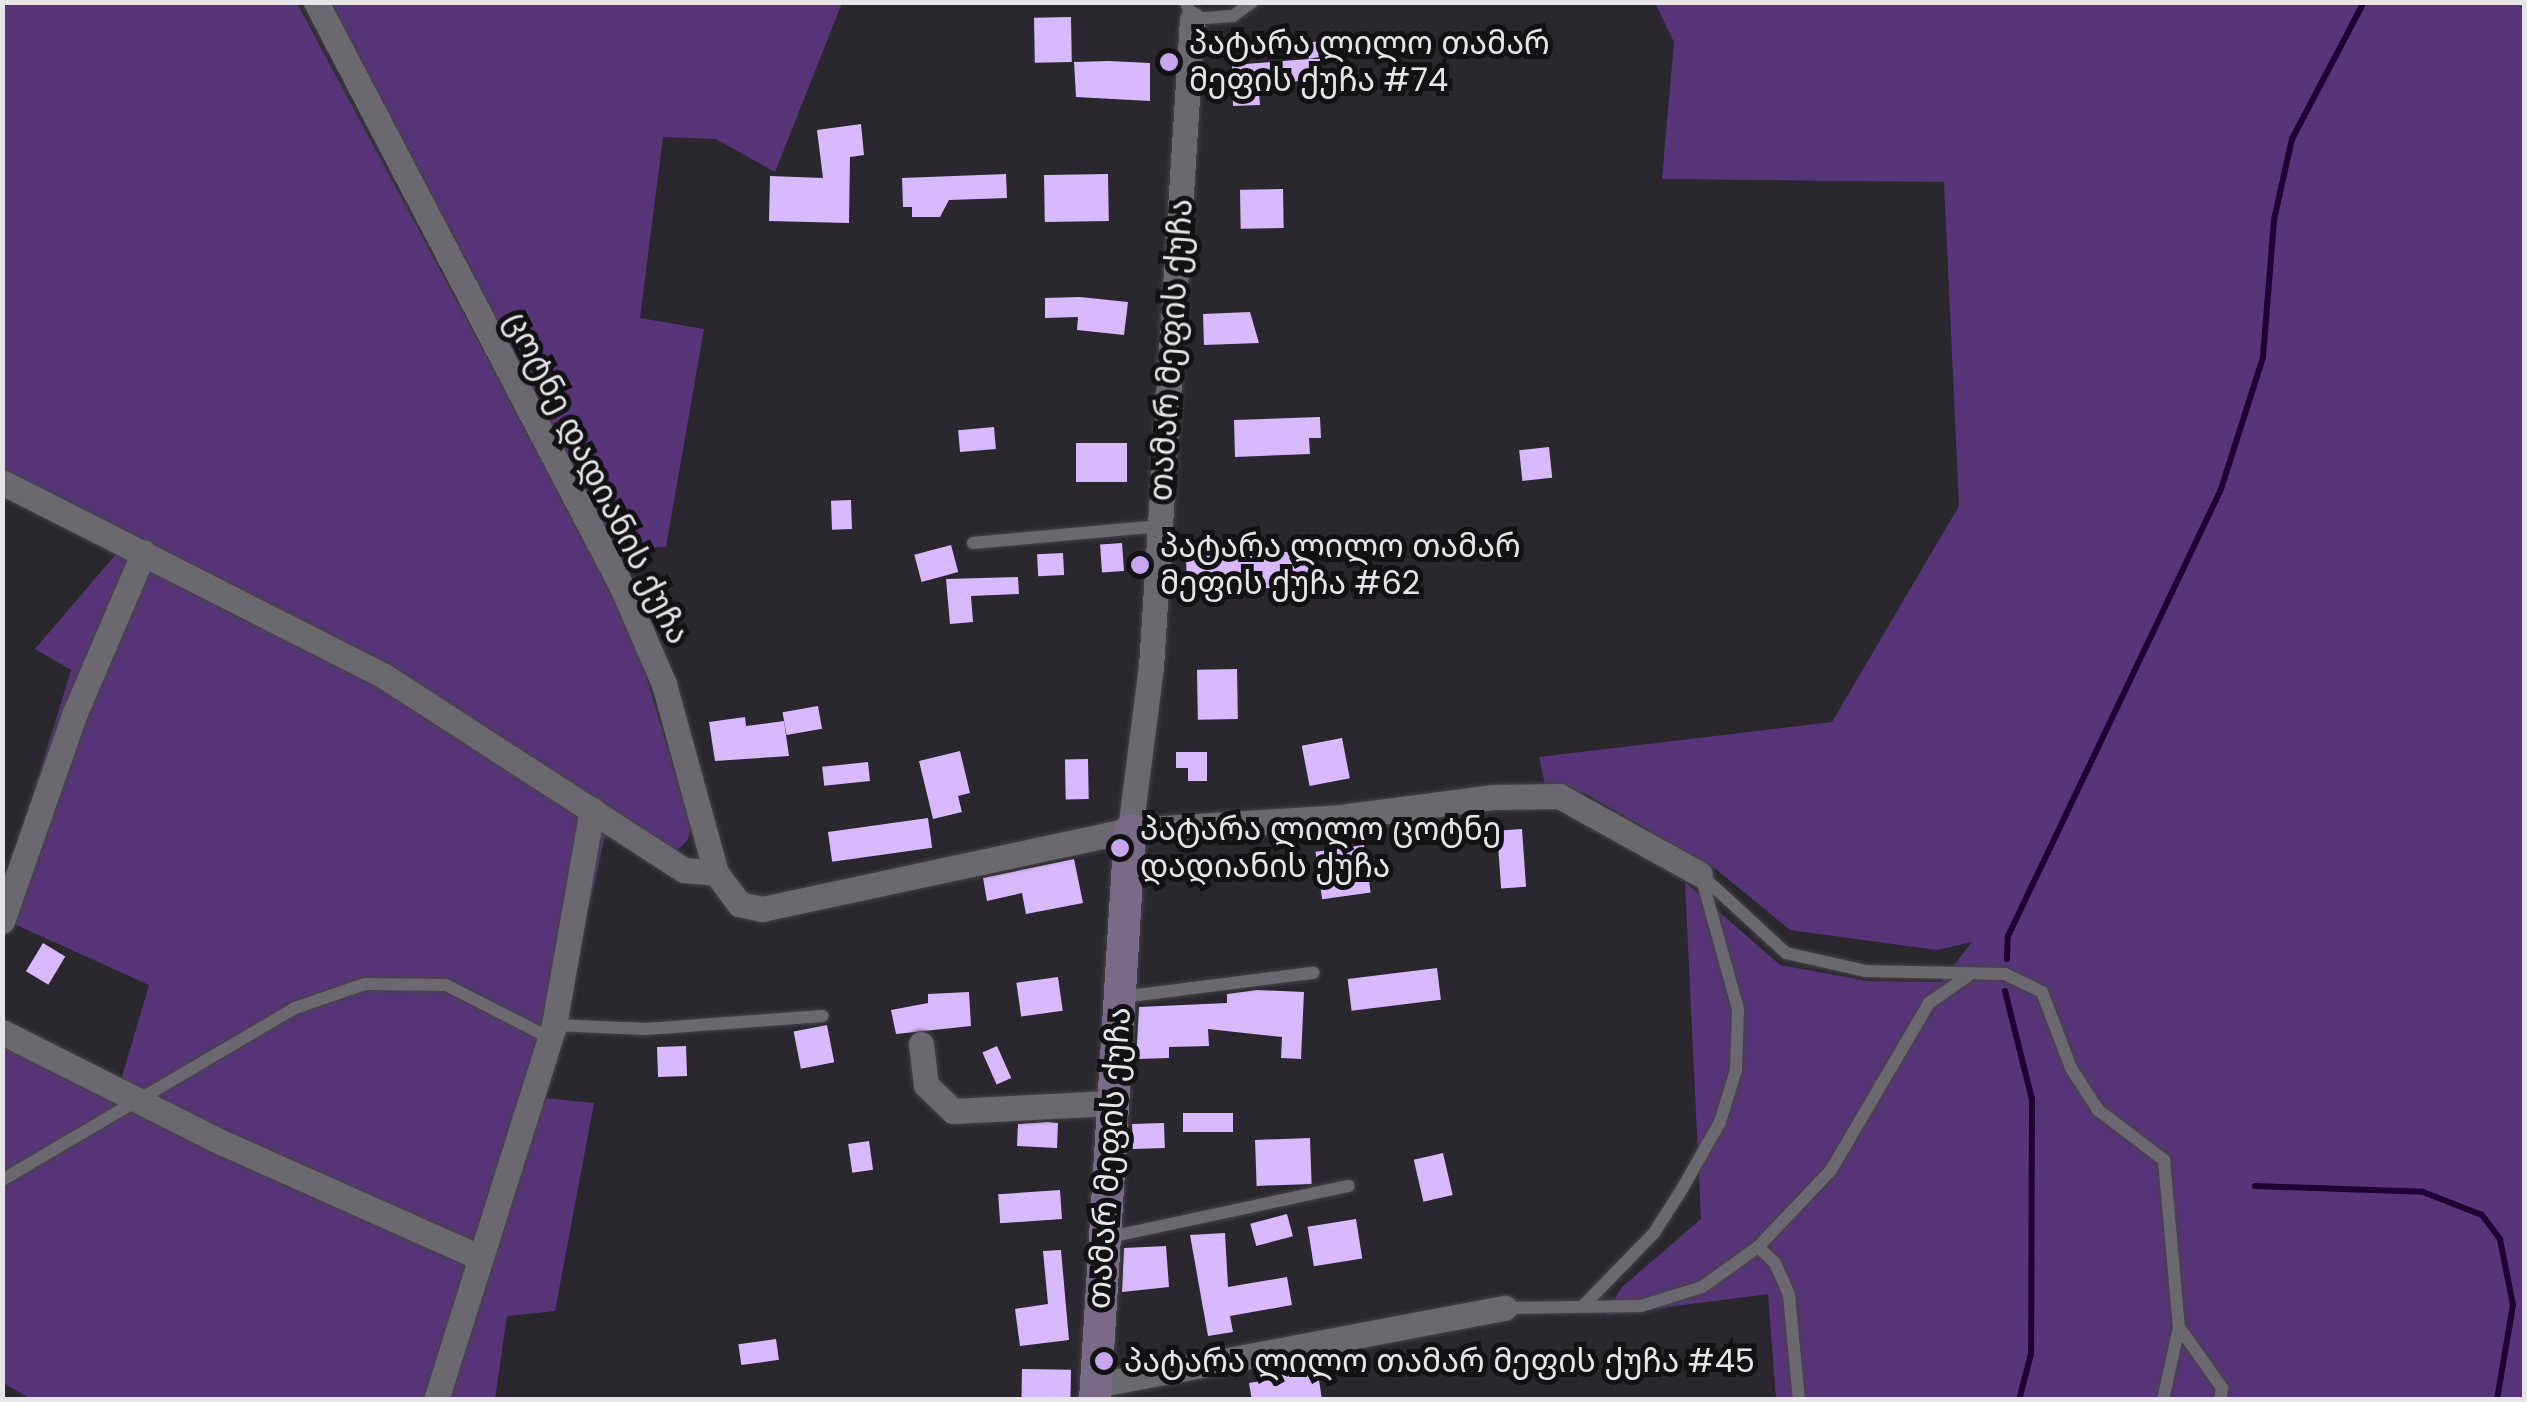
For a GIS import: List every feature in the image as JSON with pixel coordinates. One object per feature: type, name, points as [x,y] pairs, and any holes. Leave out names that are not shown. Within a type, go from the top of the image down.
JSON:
[{"type":"street","name":"ცოტნე დადიანის ქუჩა","points":[[316,2],[622,588],[664,684],[716,873]]},
{"type":"street","name":"თამარ მეფის ქუჩა","points":[[1096,1392],[1102,1238],[1130,830],[1160,526],[1189,11]]},
{"type":"street","points":[[2,482],[384,676],[684,870],[716,873],[739,904],[762,909],[1130,830],[1559,796],[1700,874]]},
{"type":"street","points":[[2,921],[74,715],[144,552]]},
{"type":"street","points":[[436,1400],[552,1031],[592,809]]},
{"type":"street","points":[[2,1032],[137,1101],[479,1257]]},
{"type":"street","points":[[921,1044],[926,1085],[954,1111],[1112,1103]]},
{"type":"street","points":[[1096,1392],[1505,1308]]},
{"type":"lane","points":[[1189,11],[1233,16],[1252,2]]},
{"type":"lane","points":[[973,543],[1160,526]]},
{"type":"lane","points":[[1700,874],[1786,952],[1865,971],[2005,974],[2042,992],[2071,1068],[2098,1110],[2164,1160],[2179,1327],[2163,1400]]},
{"type":"lane","points":[[1583,1306],[1654,1233],[1720,1122],[1736,1070],[1738,1009],[1700,874]]},
{"type":"lane","points":[[1120,997],[1313,973]]},
{"type":"lane","points":[[1505,1308],[1641,1306],[1702,1287],[1758,1247],[1832,1170],[1929,1002],[1968,976]]},
{"type":"lane","points":[[2,1180],[295,1008],[364,984],[446,984],[552,1031],[824,1016]]},
{"type":"lane","points":[[1102,1238],[1348,1186]]},
{"type":"lane","points":[[1758,1247],[1775,1262],[1789,1296],[1799,1400]]},
{"type":"lane","points":[[2179,1327],[2224,1396]]},
{"type":"shaded area","points":[[2,3],[297,3],[631,626],[691,826],[688,840],[676,851],[3,478]]},
{"type":"shaded area","points":[[329,3],[842,3],[775,172],[716,139],[663,137],[640,318],[704,329],[666,547],[616,548]]},
{"type":"shaded area","points":[[1655,3],[2524,3],[2524,1399],[1776,1399],[1768,1294],[1606,1315],[1621,1288],[1701,1219],[1685,882],[1780,965],[1868,981],[1941,982],[1972,942],[1937,950],[1790,930],[1717,870],[1586,794],[1545,784],[1539,757],[1832,722],[1959,506],[1944,182],[1662,179],[1674,42]]},
{"type":"shaded area","points":[[117,553],[375,685],[606,832],[545,1098],[594,1103],[555,1311],[507,1316],[495,1399],[33,1400],[3,1383],[2,1022],[121,1080],[149,985],[3,919],[3,894],[71,670],[35,649]]},
{"type":"building","points":[[1071,17],[1072,62],[1035,63],[1034,18]]},
{"type":"building","points":[[1327,39],[1330,55],[1309,59],[1305,44]]},
{"type":"building","points":[[1320,59],[1321,78],[1291,82],[1291,91],[1259,92],[1260,105],[1233,106],[1232,65]]},
{"type":"building","points":[[1074,62],[1150,63],[1150,101],[1076,97]]},
{"type":"building","points":[[861,124],[864,155],[850,157],[849,223],[769,221],[770,176],[823,178],[817,130]]},
{"type":"building","points":[[1006,174],[1007,198],[949,200],[940,217],[912,217],[912,207],[903,207],[902,178]]},
{"type":"building","points":[[1108,174],[1109,221],[1045,222],[1044,175]]},
{"type":"building","points":[[1283,189],[1284,228],[1241,229],[1240,190]]},
{"type":"building","points":[[1045,298],[1128,302],[1124,335],[1077,330],[1078,317],[1045,318]]},
{"type":"building","points":[[1250,312],[1259,343],[1204,345],[1203,314]]},
{"type":"building","points":[[1320,417],[1321,438],[1309,438],[1310,454],[1235,457],[1234,420]]},
{"type":"building","points":[[994,427],[996,449],[960,452],[958,430]]},
{"type":"building","points":[[1076,443],[1127,443],[1127,482],[1076,482]]},
{"type":"building","points":[[1549,447],[1552,478],[1522,481],[1519,450]]},
{"type":"building","points":[[851,500],[852,529],[832,530],[831,501]]},
{"type":"building","points":[[1122,543],[1124,571],[1102,572],[1100,545]]},
{"type":"building","points":[[951,545],[958,572],[922,582],[914,555]]},
{"type":"building","points":[[1314,551],[1314,575],[1304,575],[1304,586],[1291,587],[1291,593],[1270,594],[1270,588],[1187,590],[1186,555]]},
{"type":"building","points":[[1063,553],[1064,575],[1038,576],[1037,554]]},
{"type":"building","points":[[1018,577],[1019,594],[971,596],[973,622],[950,624],[946,579]]},
{"type":"building","points":[[1237,669],[1238,719],[1198,720],[1197,670]]},
{"type":"building","points":[[818,706],[822,729],[787,735],[783,712]]},
{"type":"building","points":[[745,717],[746,726],[784,721],[789,756],[715,761],[709,722]]},
{"type":"building","points":[[1342,738],[1350,778],[1310,786],[1302,746]]},
{"type":"building","points":[[960,751],[970,793],[958,796],[962,812],[933,819],[919,761]]},
{"type":"building","points":[[1176,752],[1207,752],[1207,781],[1188,781],[1188,768],[1176,768]]},
{"type":"building","points":[[1065,759],[1088,759],[1089,799],[1066,799]]},
{"type":"building","points":[[868,762],[870,781],[824,786],[822,767]]},
{"type":"building","points":[[928,818],[932,848],[832,862],[828,832]]},
{"type":"building","points":[[1522,829],[1526,887],[1501,889],[1497,831]]},
{"type":"building","points":[[1364,845],[1371,893],[1322,899],[1315,852]]},
{"type":"building","points":[[1074,859],[1083,903],[1026,914],[1022,893],[987,901],[983,878]]},
{"type":"building","points":[[43,943],[65,956],[48,985],[26,971]]},
{"type":"building","points":[[1437,968],[1441,1000],[1352,1011],[1348,979]]},
{"type":"building","points":[[1058,977],[1063,1011],[1021,1017],[1016,983]]},
{"type":"building","points":[[1257,990],[1304,992],[1301,1059],[1281,1058],[1282,1037],[1208,1029],[1209,1046],[1169,1047],[1169,1058],[1136,1059],[1139,1007],[1227,1003],[1227,994]]},
{"type":"building","points":[[969,992],[971,1026],[896,1034],[891,1010],[928,1003],[928,994]]},
{"type":"building","points":[[827,1025],[834,1062],[801,1069],[794,1031]]},
{"type":"building","points":[[686,1046],[687,1076],[658,1077],[657,1047]]},
{"type":"building","points":[[997,1046],[1011,1078],[997,1084],[982,1053]]},
{"type":"building","points":[[1183,1113],[1233,1113],[1233,1132],[1183,1132]]},
{"type":"building","points":[[1058,1123],[1057,1148],[1017,1146],[1018,1124]]},
{"type":"building","points":[[1164,1123],[1165,1148],[1133,1149],[1132,1124]]},
{"type":"building","points":[[1310,1138],[1312,1184],[1257,1186],[1255,1140]]},
{"type":"building","points":[[869,1141],[873,1170],[852,1173],[848,1144]]},
{"type":"building","points":[[1443,1153],[1453,1195],[1423,1202],[1414,1160]]},
{"type":"building","points":[[1060,1190],[1062,1219],[1000,1223],[998,1194]]},
{"type":"building","points":[[1287,1214],[1293,1236],[1256,1246],[1250,1224]]},
{"type":"building","points":[[1356,1219],[1362,1259],[1314,1266],[1308,1227]]},
{"type":"building","points":[[1225,1233],[1228,1287],[1287,1277],[1292,1305],[1230,1316],[1233,1332],[1208,1336],[1190,1235]]},
{"type":"building","points":[[1166,1246],[1169,1287],[1122,1292],[1124,1248]]},
{"type":"building","points":[[1061,1250],[1069,1340],[1020,1346],[1015,1309],[1048,1304],[1043,1251]]},
{"type":"building","points":[[776,1339],[779,1360],[741,1365],[738,1344]]},
{"type":"building","points":[[1316,1360],[1322,1400],[1252,1400],[1249,1383],[1267,1380],[1266,1370]]},
{"type":"building","points":[[1022,1369],[1071,1370],[1070,1400],[1021,1400]]},
{"type":"waterway","points":[[2007,959],[2008,936],[2221,489],[2263,357],[2274,220],[2292,139],[2364,2]]},
{"type":"waterway","points":[[2005,991],[2032,1099],[2031,1354],[2019,1400]]},
{"type":"waterway","points":[[2255,1186],[2423,1192],[2482,1215],[2500,1239],[2513,1305],[2497,1400]]},
{"type":"place","name":"პატარა ლილო თამარ მეფის ქუჩა #74","points":[[1169,62]]},
{"type":"place","name":"პატარა ლილო თამარ მეფის ქუჩა #62","points":[[1140,565]]},
{"type":"place","name":"პატარა ლილო ცოტნე დადიანის ქუჩა","points":[[1120,848]]},
{"type":"place","name":"პატარა ლილო თამარ მეფის ქუჩა #45","points":[[1104,1361]]}]
